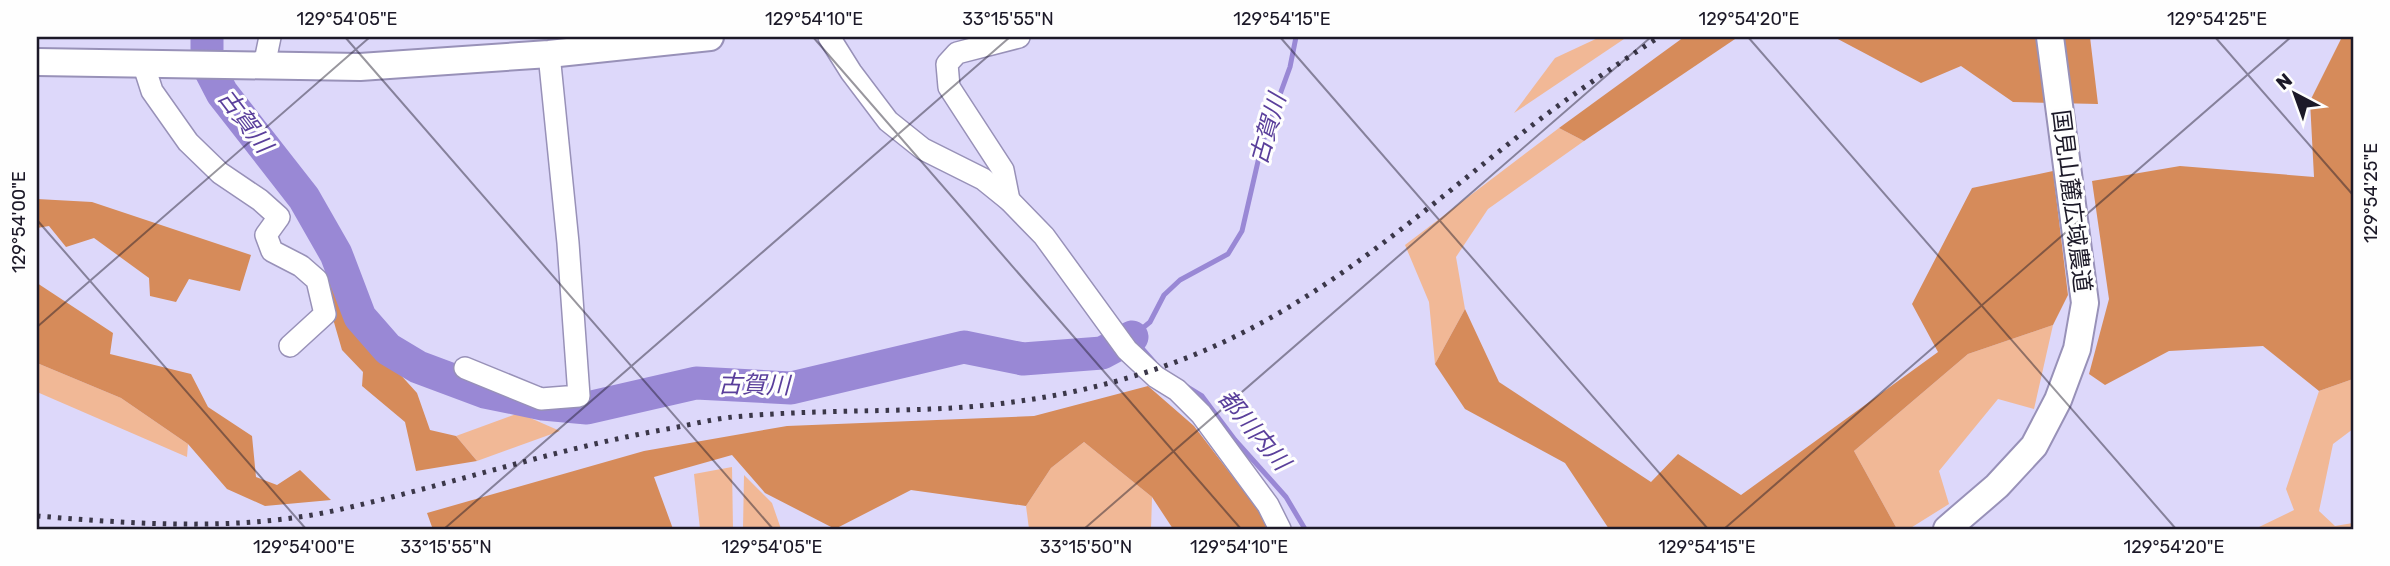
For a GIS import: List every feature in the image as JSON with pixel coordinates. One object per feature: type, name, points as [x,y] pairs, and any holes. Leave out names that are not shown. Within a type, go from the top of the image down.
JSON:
[{"type":"street","points":[[253,66],[270,37]]},
{"type":"street","points":[[37,62],[360,67],[550,54],[710,37]]},
{"type":"street","points":[[829,37],[850,72],[888,121],[923,149],[983,179],[1009,200],[1044,236],[1122,345],[1156,377],[1177,390],[1201,414],[1268,505],[1280,529]]},
{"type":"street","points":[[1009,200],[1003,170],[949,87],[947,64],[957,53],[1019,37]]},
{"type":"street","name":"国見山麓広域農道","points":[[1947,529],[1997,486],[2034,446],[2058,400],[2077,349],[2085,303],[2050,37]]},
{"type":"street","points":[[464,368],[541,399],[579,396],[550,54]]},
{"type":"street","points":[[143,63],[152,91],[188,142],[220,173],[279,216],[266,235],[272,251],[301,266],[317,280],[325,314],[290,346]]},
{"type":"shaded area","points":[[1600,37],[1627,37],[1514,113],[1555,58]]},
{"type":"shaded area","points":[[1684,37],[1738,37],[1584,141],[1559,128]]},
{"type":"shaded area","points":[[1834,37],[2090,37],[2098,104],[2013,102],[1961,66],[1921,83]]},
{"type":"shaded area","points":[[2342,37],[2353,37],[2353,379],[2319,391],[2263,346],[2169,351],[2105,385],[2089,374],[2109,299],[2092,181],[2180,166],[2314,177],[2310,101]]},
{"type":"shaded area","points":[[1559,128],[1584,141],[1488,209],[1456,257],[1465,309],[1435,364],[1429,302],[1405,245]]},
{"type":"shaded area","points":[[2053,171],[2068,295],[2053,325],[1968,354],[1854,451],[1897,529],[1609,529],[1565,463],[1465,409],[1435,364],[1465,309],[1499,382],[1651,482],[1678,454],[1741,495],[1938,352],[1912,304],[1972,188]]},
{"type":"shaded area","points":[[37,199],[92,202],[251,255],[240,291],[189,279],[176,302],[150,296],[149,278],[94,238],[66,247],[49,226],[37,228]]},
{"type":"shaded area","points":[[320,274],[340,281],[360,330],[417,393],[430,430],[456,436],[477,461],[416,471],[405,422],[362,386],[363,372],[342,350]]},
{"type":"shaded area","points":[[37,283],[113,333],[110,354],[191,374],[208,407],[252,436],[256,477],[277,485],[300,470],[331,500],[265,506],[227,489],[188,444],[121,398],[37,363]]},
{"type":"shaded area","points":[[2053,325],[2034,409],[1998,399],[1939,471],[1949,504],[1909,529],[1897,529],[1854,451],[1968,354]]},
{"type":"shaded area","points":[[37,363],[121,398],[188,444],[187,457],[37,392]]},
{"type":"shaded area","points":[[2353,379],[2353,429],[2333,444],[2319,511],[2335,526],[2353,523],[2353,529],[2259,529],[2294,510],[2286,489],[2319,391]]},
{"type":"shaded area","points":[[1148,386],[1194,426],[1259,511],[1267,529],[1173,529],[1152,497],[1084,442],[1051,468],[1026,506],[911,490],[835,529],[765,493],[732,455],[654,477],[673,529],[437,529],[432,527],[427,513],[644,451],[787,426],[1034,416]]},
{"type":"shaded area","points":[[519,413],[560,431],[477,461],[456,436]]},
{"type":"shaded area","points":[[1084,442],[1152,497],[1151,529],[1029,529],[1026,506],[1051,468]]},
{"type":"shaded area","points":[[732,467],[733,529],[700,529],[694,474]]},
{"type":"shaded area","points":[[744,475],[772,503],[781,529],[743,529]]},
{"type":"waterway","name":"古賀川","points":[[207,37],[207,64],[222,93],[304,198],[336,254],[360,317],[388,349],[418,367],[485,392],[543,404],[587,408],[696,383],[791,388],[964,347],[1023,359],[1102,353],[1132,337]]},
{"type":"waterway","name":"古賀川","points":[[1154,362],[1132,337],[1150,322],[1164,295],[1180,280],[1228,254],[1242,231],[1262,144],[1290,67],[1296,37]]},
{"type":"waterway","name":"都川内川","points":[[1184,385],[1202,396],[1235,440],[1286,497],[1305,529]]},
{"type":"railway","points":[[37,516],[190,524],[266,521],[342,509],[548,455],[718,419],[788,413],[989,405],[1062,394],[1135,376],[1204,351],[1276,315],[1312,293],[1382,244],[1551,111],[1659,37]]}]
